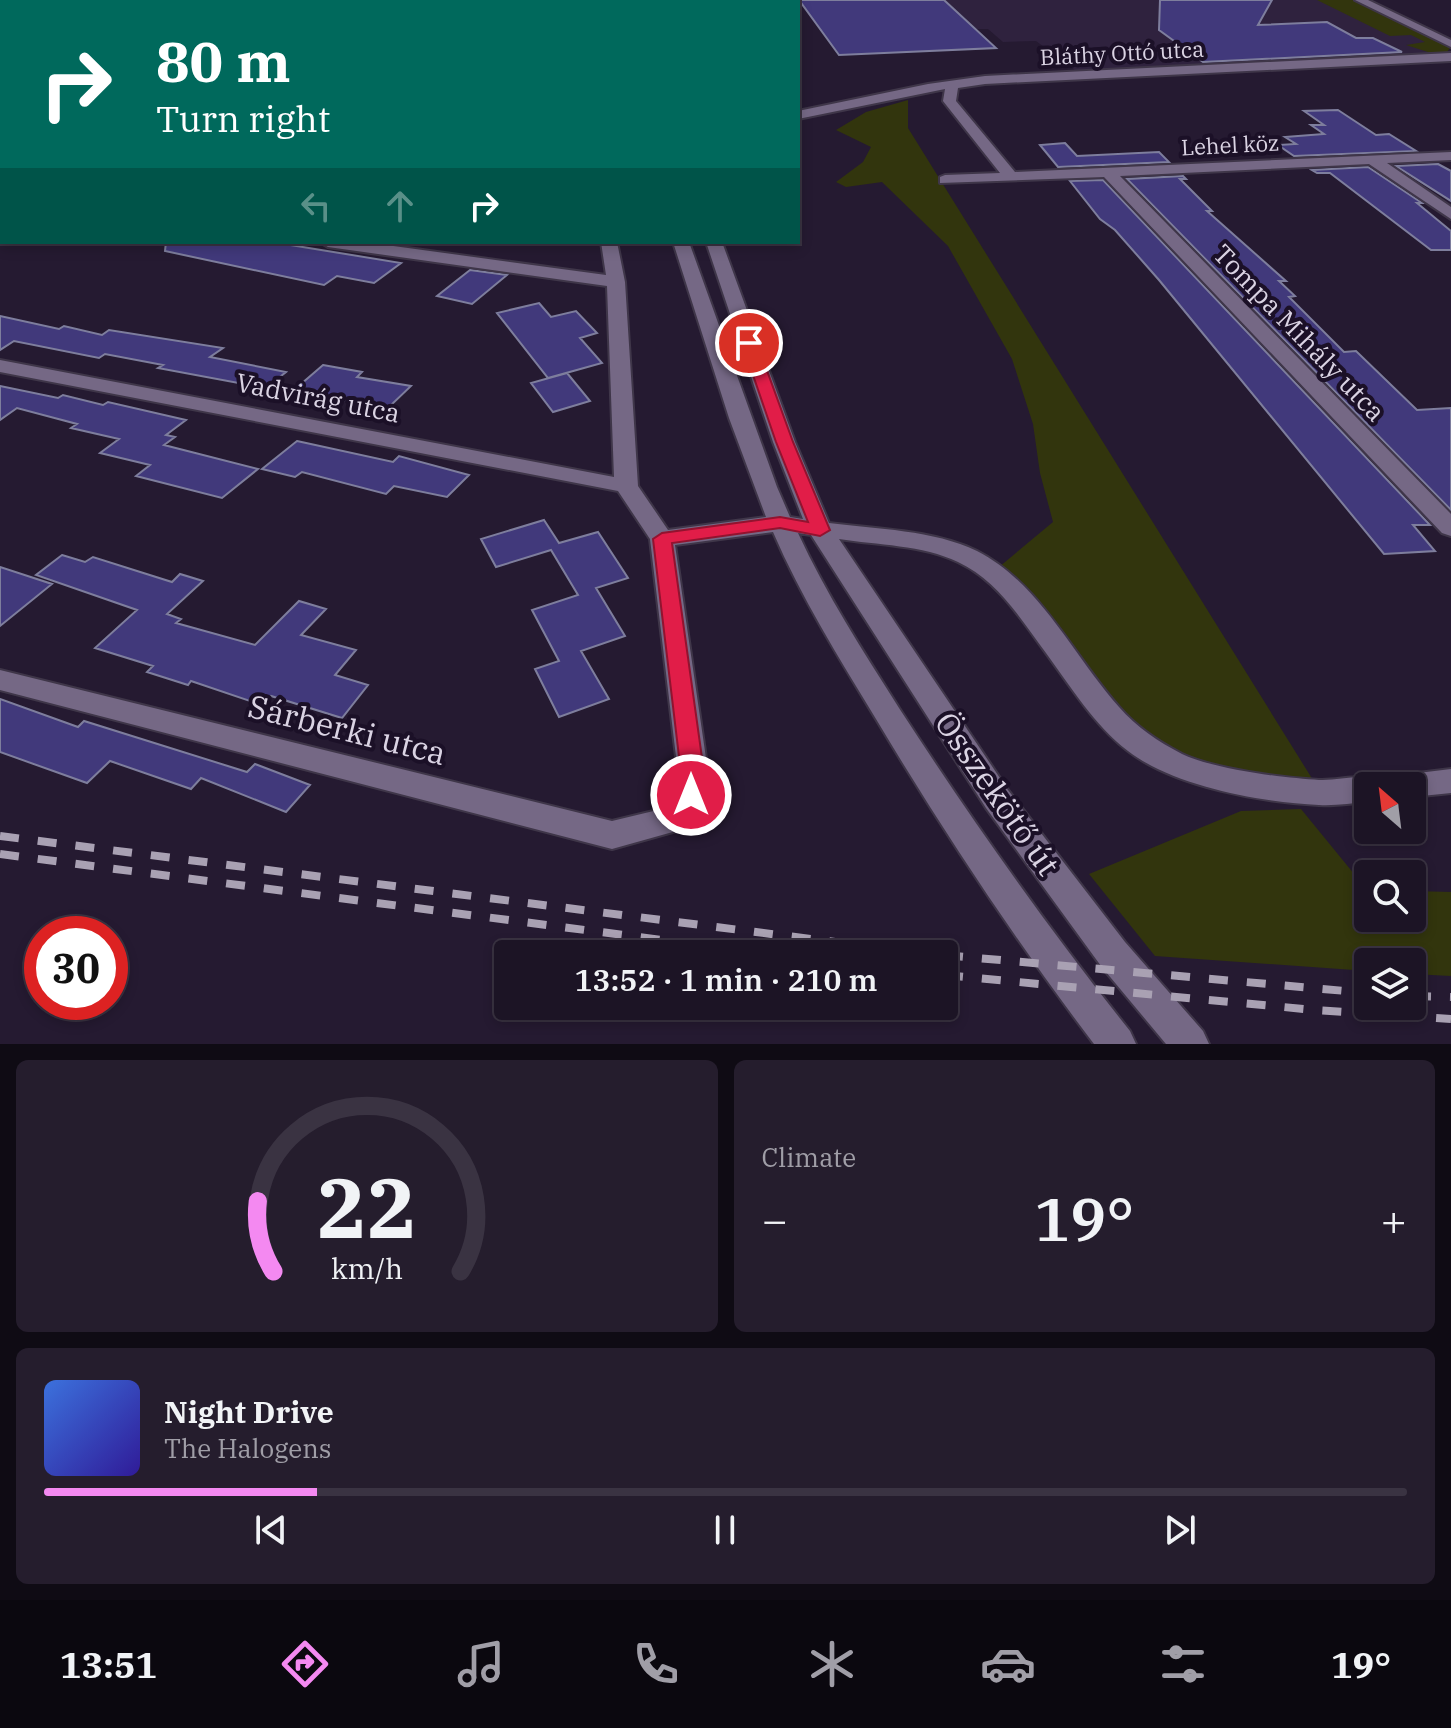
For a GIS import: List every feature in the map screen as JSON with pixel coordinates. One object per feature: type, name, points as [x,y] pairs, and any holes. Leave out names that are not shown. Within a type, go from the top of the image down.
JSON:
[{"type":"street","points":[[1360,0],[1451,44]]},
{"type":"street","name":"Bláthy Ottó utca","points":[[800,115],[952,84],[1017,78],[1451,57]]},
{"type":"street","points":[[952,84],[949,101],[1011,177]]},
{"type":"street","name":"Lehel köz","points":[[945,180],[1451,156]]},
{"type":"street","points":[[1372,160],[1451,214]]},
{"type":"street","name":"Tompa Mihály utca","points":[[1109,173],[1451,528]]},
{"type":"street","points":[[342,244],[616,282]]},
{"type":"street","points":[[609,244],[616,282],[626,486],[662,539],[780,523],[936,546],[967,556],[993,572],[1018,596],[1110,717],[1139,743],[1175,764],[1214,777],[1321,793],[1354,790]]},
{"type":"street","name":"Összekötő út","points":[[682,244],[745,431],[780,523],[829,618],[978,854],[1066,980],[1117,1044]]},
{"type":"street","name":"Összekötő út","points":[[715,244],[784,442],[820,530],[997,799],[1113,954],[1190,1044]]},
{"type":"street","name":"Vadvirág utca","points":[[0,366],[626,486]]},
{"type":"street","name":"Sárberki utca","points":[[0,680],[612,835],[676,819],[691,795],[692,765],[662,539]]},
{"type":"street","points":[[1426,783],[1451,781]]},
{"type":"shaded area","points":[[944,0],[1343,0],[1447,52],[1365,59],[1075,70],[1036,41],[1003,42],[988,29],[976,29]]},
{"type":"green space","points":[[1317,0],[1361,0],[1444,41],[1450,48],[1447,52],[1431,53],[1406,45],[1425,42],[1411,35],[1390,36]]},
{"type":"green space","points":[[908,100],[908,128],[1321,793],[1263,783],[1139,743],[993,572],[1053,522],[1040,473],[1033,424],[1012,359],[948,246],[882,182],[846,187],[836,182],[863,162],[871,147],[836,130],[866,112]]},
{"type":"green space","points":[[1301,809],[1354,874],[1354,932],[1426,932],[1426,891],[1451,892],[1451,976],[1426,975],[1426,948],[1354,948],[1354,970],[1155,956],[1089,874],[1241,811]]},
{"type":"building","points":[[800,0],[944,0],[996,48],[839,55]]},
{"type":"building","points":[[1160,0],[1272,0],[1258,25],[1327,22],[1356,38],[1373,38],[1402,52],[1203,62],[1159,30]]},
{"type":"building","points":[[1338,110],[1376,135],[1389,134],[1416,151],[1294,156],[1278,145],[1296,144],[1285,137],[1324,134],[1311,125],[1324,125],[1304,111]]},
{"type":"building","points":[[1065,143],[1077,156],[1159,152],[1169,162],[1058,167],[1040,145]]},
{"type":"building","points":[[1438,164],[1451,171],[1451,201],[1396,166]]},
{"type":"building","points":[[1368,167],[1422,203],[1417,203],[1451,231],[1451,250],[1431,250],[1330,173],[1312,170]]},
{"type":"building","points":[[1183,176],[1186,179],[1180,179],[1212,211],[1207,211],[1286,281],[1279,281],[1295,296],[1289,297],[1344,352],[1356,351],[1417,410],[1451,408],[1451,510],[1127,179]]},
{"type":"building","points":[[1103,180],[1430,525],[1413,525],[1435,551],[1384,554],[1159,280],[1115,230],[1100,219],[1070,181]]},
{"type":"building","points":[[166,244],[284,244],[401,263],[374,283],[337,276],[324,285],[165,251]]},
{"type":"building","points":[[470,270],[507,275],[472,304],[437,296]]},
{"type":"building","points":[[539,303],[551,317],[576,311],[597,333],[580,338],[602,363],[548,378],[497,313]]},
{"type":"building","points":[[0,316],[59,329],[64,326],[102,335],[109,330],[223,348],[210,357],[286,372],[266,388],[158,368],[163,365],[105,354],[99,358],[14,341],[0,350]]},
{"type":"building","points":[[323,365],[362,372],[357,377],[411,386],[388,408],[293,391]]},
{"type":"building","points":[[567,373],[590,401],[553,412],[531,383]]},
{"type":"building","points":[[0,386],[58,398],[63,395],[103,405],[108,402],[186,420],[166,435],[175,437],[164,445],[258,469],[222,498],[136,476],[150,465],[100,453],[119,439],[71,428],[77,424],[17,408],[0,420]]},
{"type":"building","points":[[297,441],[393,462],[399,456],[469,475],[447,497],[394,486],[386,494],[302,472],[295,477],[262,469]]},
{"type":"building","points":[[544,520],[559,543],[598,532],[628,578],[596,588],[625,636],[581,651],[609,699],[559,717],[535,669],[559,661],[532,610],[578,595],[551,550],[496,567],[481,539]]},
{"type":"building","points":[[62,555],[85,562],[93,557],[172,582],[180,574],[203,581],[167,614],[181,619],[176,623],[255,645],[299,601],[326,609],[301,635],[356,650],[335,675],[368,685],[342,718],[271,696],[262,705],[191,681],[188,685],[147,672],[153,666],[95,648],[137,610],[36,575]]},
{"type":"building","points":[[0,567],[52,584],[0,626]]},
{"type":"building","points":[[0,699],[78,727],[84,721],[247,772],[255,764],[310,785],[286,812],[201,778],[191,789],[110,761],[87,783],[0,752]]},
{"type":"railway","points":[[0,836],[819,940]]},
{"type":"railway","points":[[0,854],[662,940]]},
{"type":"railway","points":[[958,956],[1354,992]]},
{"type":"railway","points":[[958,976],[1315,1010],[1451,1019]]},
{"type":"railway","points":[[1426,996],[1451,997]]},
{"type":"route","points":[[691,795],[692,765],[662,539],[780,523],[820,530],[784,442],[749,343]]}]
